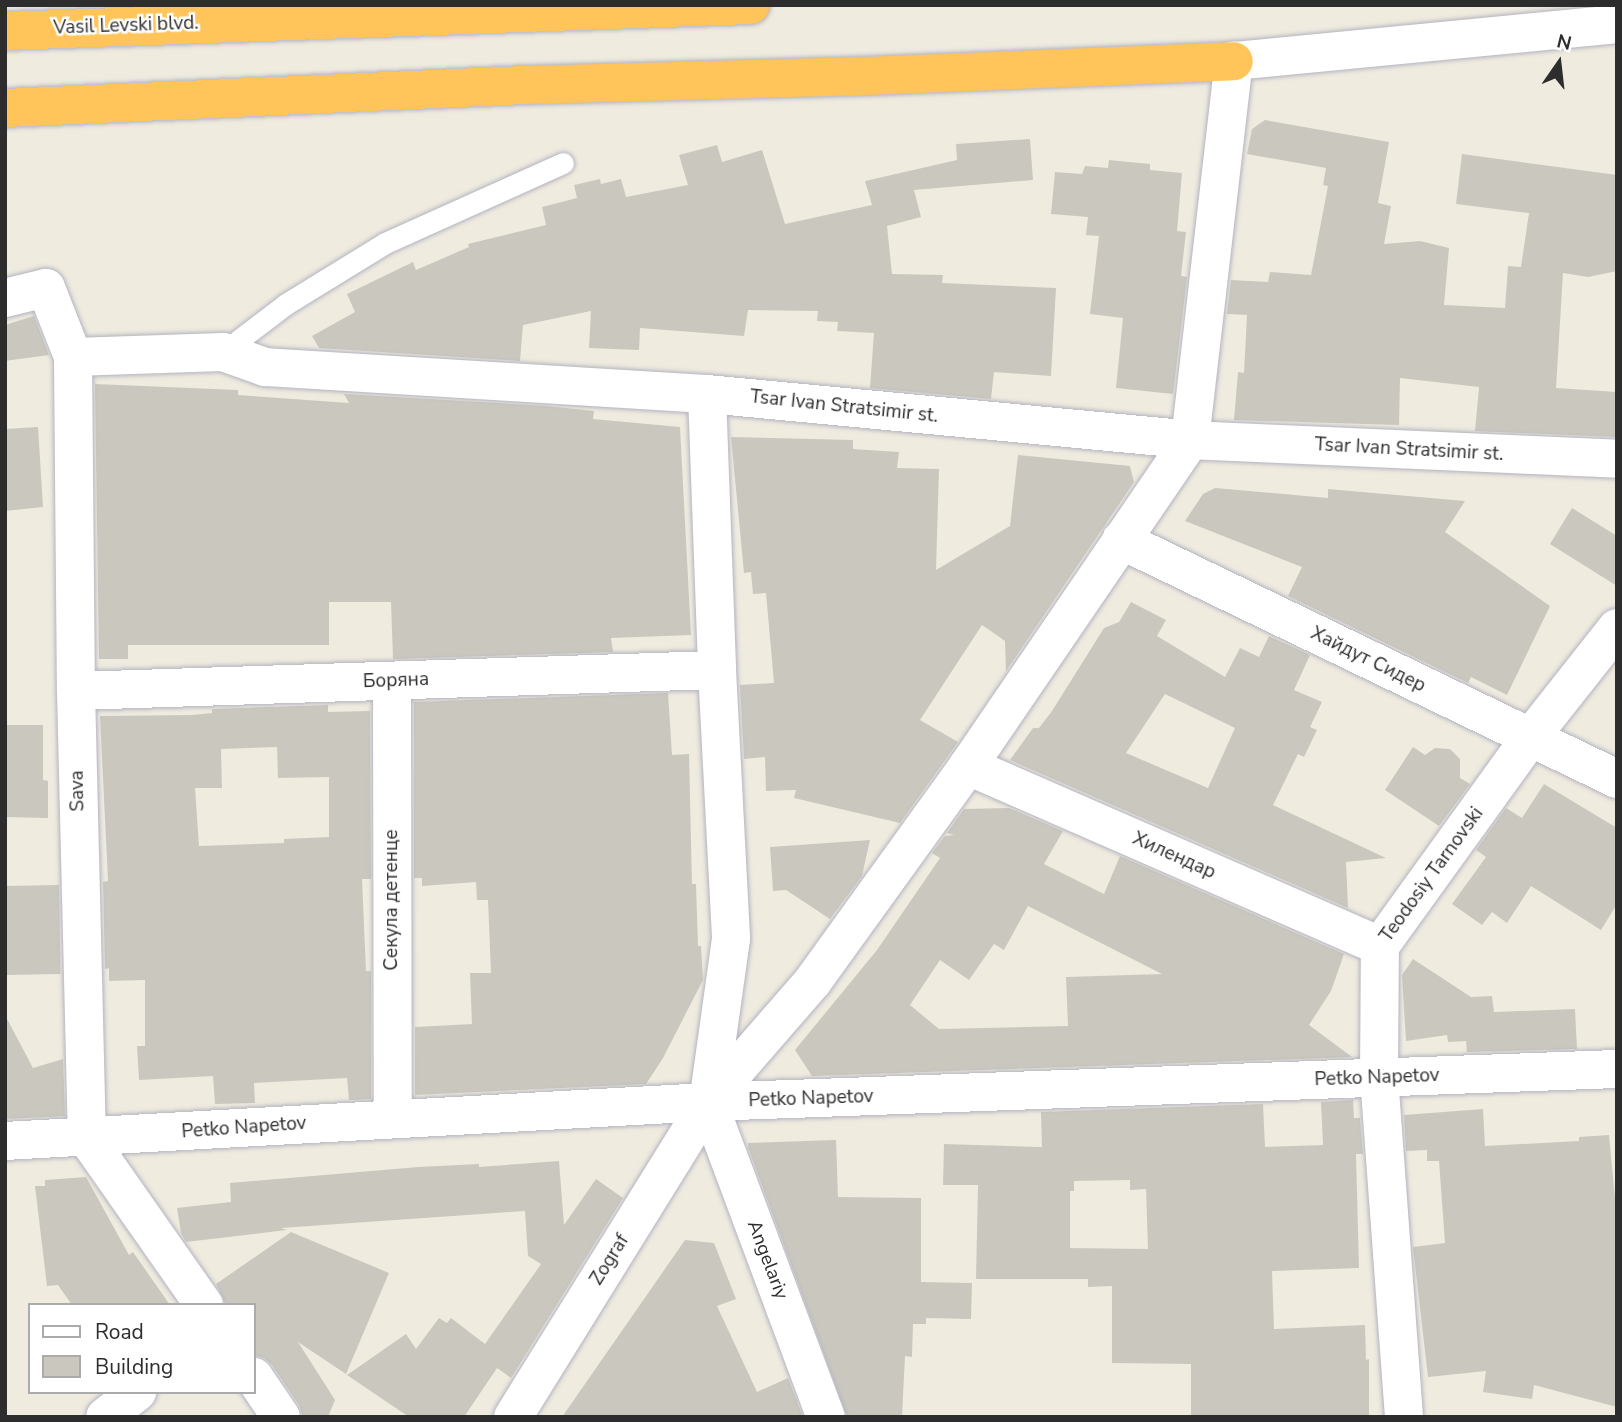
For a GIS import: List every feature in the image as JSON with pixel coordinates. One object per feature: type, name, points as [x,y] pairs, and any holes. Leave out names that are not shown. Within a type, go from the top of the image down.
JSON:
[{"type":"highway","name":"Vasil Levski blvd.","points":[[5,32],[751,5]]},
{"type":"highway","points":[[5,108],[525,85],[866,76],[1234,61]]},
{"type":"street","points":[[708,1102],[813,981],[968,766],[1190,440],[1234,61],[1617,24]]},
{"type":"street","name":"Sava","points":[[5,298],[46,288],[73,357],[76,691],[87,1138]]},
{"type":"street","name":"Tsar Ivan Stratsimir st.","points":[[73,357],[223,352],[265,367],[707,394],[1190,440],[1617,459]]},
{"type":"street","points":[[707,394],[717,670],[731,939],[708,1102]]},
{"type":"street","name":"Хайдут Сидер","points":[[1121,540],[1617,779]]},
{"type":"street","name":"Teodosiy Tarnovski","points":[[1404,1417],[1379,1077],[1380,946],[1530,738],[1617,628]]},
{"type":"street","name":"Боряна","points":[[76,691],[717,670]]},
{"type":"street","name":"Секула детенце","points":[[392,681],[393,1119]]},
{"type":"street","name":"Хилендар","points":[[968,766],[1380,946]]},
{"type":"street","name":"Petko Napetov","points":[[5,1141],[708,1102],[1617,1069]]},
{"type":"street","name":"Zograf","points":[[513,1417],[708,1102]]},
{"type":"street","name":"Angelariy","points":[[708,1102],[826,1417]]},
{"type":"street","points":[[87,1138],[203,1303]]},
{"type":"street","points":[[256,1380],[281,1417]]},
{"type":"street","points":[[105,1417],[134,1394]]},
{"type":"lane","points":[[223,352],[286,304],[385,243],[563,163]]},
{"type":"building","points":[[1265,120],[1389,142],[1378,203],[1391,206],[1384,244],[1420,241],[1449,248],[1444,305],[1505,308],[1508,266],[1521,267],[1529,213],[1456,204],[1462,154],[1617,175],[1617,271],[1588,277],[1563,273],[1556,388],[1617,392],[1617,437],[1475,431],[1479,387],[1400,378],[1399,425],[1234,420],[1238,372],[1244,373],[1247,315],[1227,314],[1231,280],[1268,282],[1270,272],[1311,275],[1328,186],[1323,185],[1326,168],[1247,154],[1252,129]]},
{"type":"building","points":[[1030,139],[1033,180],[914,190],[921,217],[887,226],[892,274],[943,275],[942,283],[1056,288],[1051,376],[994,372],[991,399],[870,388],[874,333],[837,331],[838,322],[817,321],[818,311],[748,310],[744,336],[640,328],[639,350],[589,348],[591,311],[523,325],[520,361],[319,348],[312,336],[355,312],[347,294],[413,262],[416,270],[469,247],[468,244],[546,225],[542,207],[577,198],[574,185],[600,179],[601,184],[621,179],[626,197],[688,185],[679,155],[717,145],[722,162],[762,150],[785,224],[872,205],[865,181],[957,160],[956,144]]},
{"type":"building","points":[[1109,160],[1150,164],[1150,170],[1182,173],[1177,231],[1186,232],[1181,276],[1187,277],[1173,394],[1116,388],[1123,318],[1090,314],[1099,236],[1086,235],[1088,217],[1051,214],[1055,172],[1082,174],[1085,166],[1108,168]]},
{"type":"building","points":[[34,316],[49,355],[5,361],[5,325]]},
{"type":"building","points":[[95,384],[238,390],[238,395],[349,403],[344,394],[546,406],[594,411],[593,419],[680,427],[691,635],[611,638],[613,652],[393,659],[391,602],[329,602],[329,645],[128,645],[128,659],[99,659]]},
{"type":"building","points":[[38,427],[43,507],[5,511],[5,429]]},
{"type":"building","points":[[731,437],[853,440],[853,449],[899,452],[897,468],[939,469],[936,570],[1010,526],[1018,455],[1130,466],[1134,482],[1006,671],[1005,641],[982,625],[920,720],[958,742],[900,823],[794,798],[796,790],[766,791],[765,757],[744,759],[740,685],[774,683],[766,593],[753,594],[751,572],[744,573]]},
{"type":"building","points":[[1215,488],[1328,498],[1328,489],[1465,501],[1445,532],[1550,606],[1507,695],[1471,677],[1468,683],[1288,596],[1302,567],[1185,521],[1203,494]]},
{"type":"building","points":[[1572,508],[1617,536],[1617,586],[1550,544]]},
{"type":"building","points":[[1131,602],[1166,620],[1157,636],[1225,677],[1240,648],[1259,657],[1269,636],[1310,655],[1294,690],[1322,702],[1310,727],[1317,730],[1304,757],[1298,754],[1273,805],[1386,858],[1346,862],[1348,908],[1010,760],[1033,728],[1039,728],[1052,711],[1104,628],[1119,622]],"holes":[[[1165,694],[1235,728],[1208,788],[1126,753]]]},
{"type":"building","points":[[668,693],[672,755],[689,754],[692,884],[696,884],[698,946],[701,946],[703,980],[663,1058],[646,1084],[415,1095],[415,1027],[472,1024],[470,973],[491,973],[488,900],[477,900],[476,882],[422,886],[422,878],[414,878],[414,702]]},
{"type":"building","points":[[328,705],[328,712],[370,711],[371,879],[362,879],[366,971],[371,971],[371,1099],[349,1100],[347,1078],[254,1083],[255,1103],[215,1104],[213,1076],[139,1080],[137,1046],[145,1046],[145,980],[109,981],[109,968],[105,969],[103,882],[108,881],[100,716],[192,715],[212,713],[212,709]],"holes":[[[277,747],[278,778],[329,777],[329,837],[284,839],[284,843],[199,846],[195,788],[222,788],[221,749]]]},
{"type":"building","points":[[5,725],[43,725],[43,780],[48,781],[48,818],[5,817]]},
{"type":"building","points":[[1413,747],[1425,755],[1435,748],[1450,749],[1460,759],[1460,778],[1470,784],[1439,826],[1385,790]]},
{"type":"building","points":[[1544,784],[1617,828],[1617,904],[1601,930],[1531,886],[1507,923],[1492,912],[1482,925],[1452,904],[1486,857],[1476,850],[1506,808],[1522,818]]},
{"type":"building","points":[[1009,808],[1063,831],[1044,864],[1104,894],[1120,856],[1344,954],[1331,991],[1309,1025],[1352,1057],[812,1076],[795,1050],[877,950],[940,858],[932,853],[945,836],[954,835],[947,833],[964,809]],"holes":[[[1028,906],[1162,974],[1066,977],[1068,1026],[939,1029],[910,1005],[940,960],[969,980],[994,944],[1004,950]]]},
{"type":"building","points":[[870,840],[862,876],[830,919],[786,890],[773,891],[770,847]]},
{"type":"building","points":[[59,885],[61,974],[7,975],[5,886]]},
{"type":"building","points":[[1413,959],[1471,997],[1492,996],[1494,1012],[1575,1009],[1577,1049],[1467,1052],[1466,1041],[1448,1042],[1447,1035],[1406,1041],[1402,975]]},
{"type":"building","points":[[5,1015],[33,1068],[63,1059],[65,1116],[5,1119]]},
{"type":"building","points":[[1353,1100],[1354,1118],[1360,1118],[1363,1154],[1356,1154],[1359,1268],[1272,1271],[1274,1329],[1365,1325],[1366,1360],[1369,1359],[1369,1417],[1191,1417],[1191,1364],[1112,1363],[1112,1286],[1088,1287],[1088,1279],[976,1279],[978,1185],[943,1185],[944,1144],[1042,1147],[1041,1112],[1263,1104],[1265,1147],[1323,1145],[1321,1102]],"holes":[[[1130,1180],[1130,1190],[1146,1189],[1148,1249],[1070,1248],[1070,1191],[1074,1191],[1074,1181]]]},
{"type":"building","points":[[1483,1109],[1485,1146],[1579,1141],[1579,1137],[1609,1135],[1617,1219],[1617,1407],[1534,1385],[1532,1399],[1483,1392],[1486,1371],[1428,1377],[1413,1247],[1445,1243],[1439,1161],[1427,1161],[1427,1150],[1406,1151],[1404,1115]]},
{"type":"building","points":[[836,1140],[838,1197],[921,1198],[921,1282],[972,1283],[971,1319],[926,1318],[926,1324],[913,1324],[912,1357],[905,1356],[902,1417],[847,1417],[748,1147],[748,1143]]},
{"type":"building","points":[[559,1161],[564,1225],[596,1179],[623,1198],[511,1378],[497,1368],[464,1417],[409,1417],[347,1375],[406,1334],[416,1349],[439,1318],[447,1323],[451,1318],[485,1344],[541,1264],[528,1256],[525,1211],[281,1228],[287,1230],[186,1242],[181,1233],[177,1208],[231,1202],[230,1183],[418,1167],[479,1164],[479,1167]]},
{"type":"building","points":[[86,1177],[129,1255],[133,1252],[169,1303],[71,1303],[58,1285],[47,1286],[35,1186],[45,1186],[45,1180]]},
{"type":"building","points":[[291,1232],[389,1273],[346,1374],[298,1342],[335,1400],[328,1417],[303,1417],[299,1405],[272,1365],[256,1356],[256,1303],[225,1303],[216,1284]]},
{"type":"building","points":[[685,1240],[714,1243],[736,1299],[717,1306],[757,1392],[788,1378],[803,1417],[562,1417]]}]
